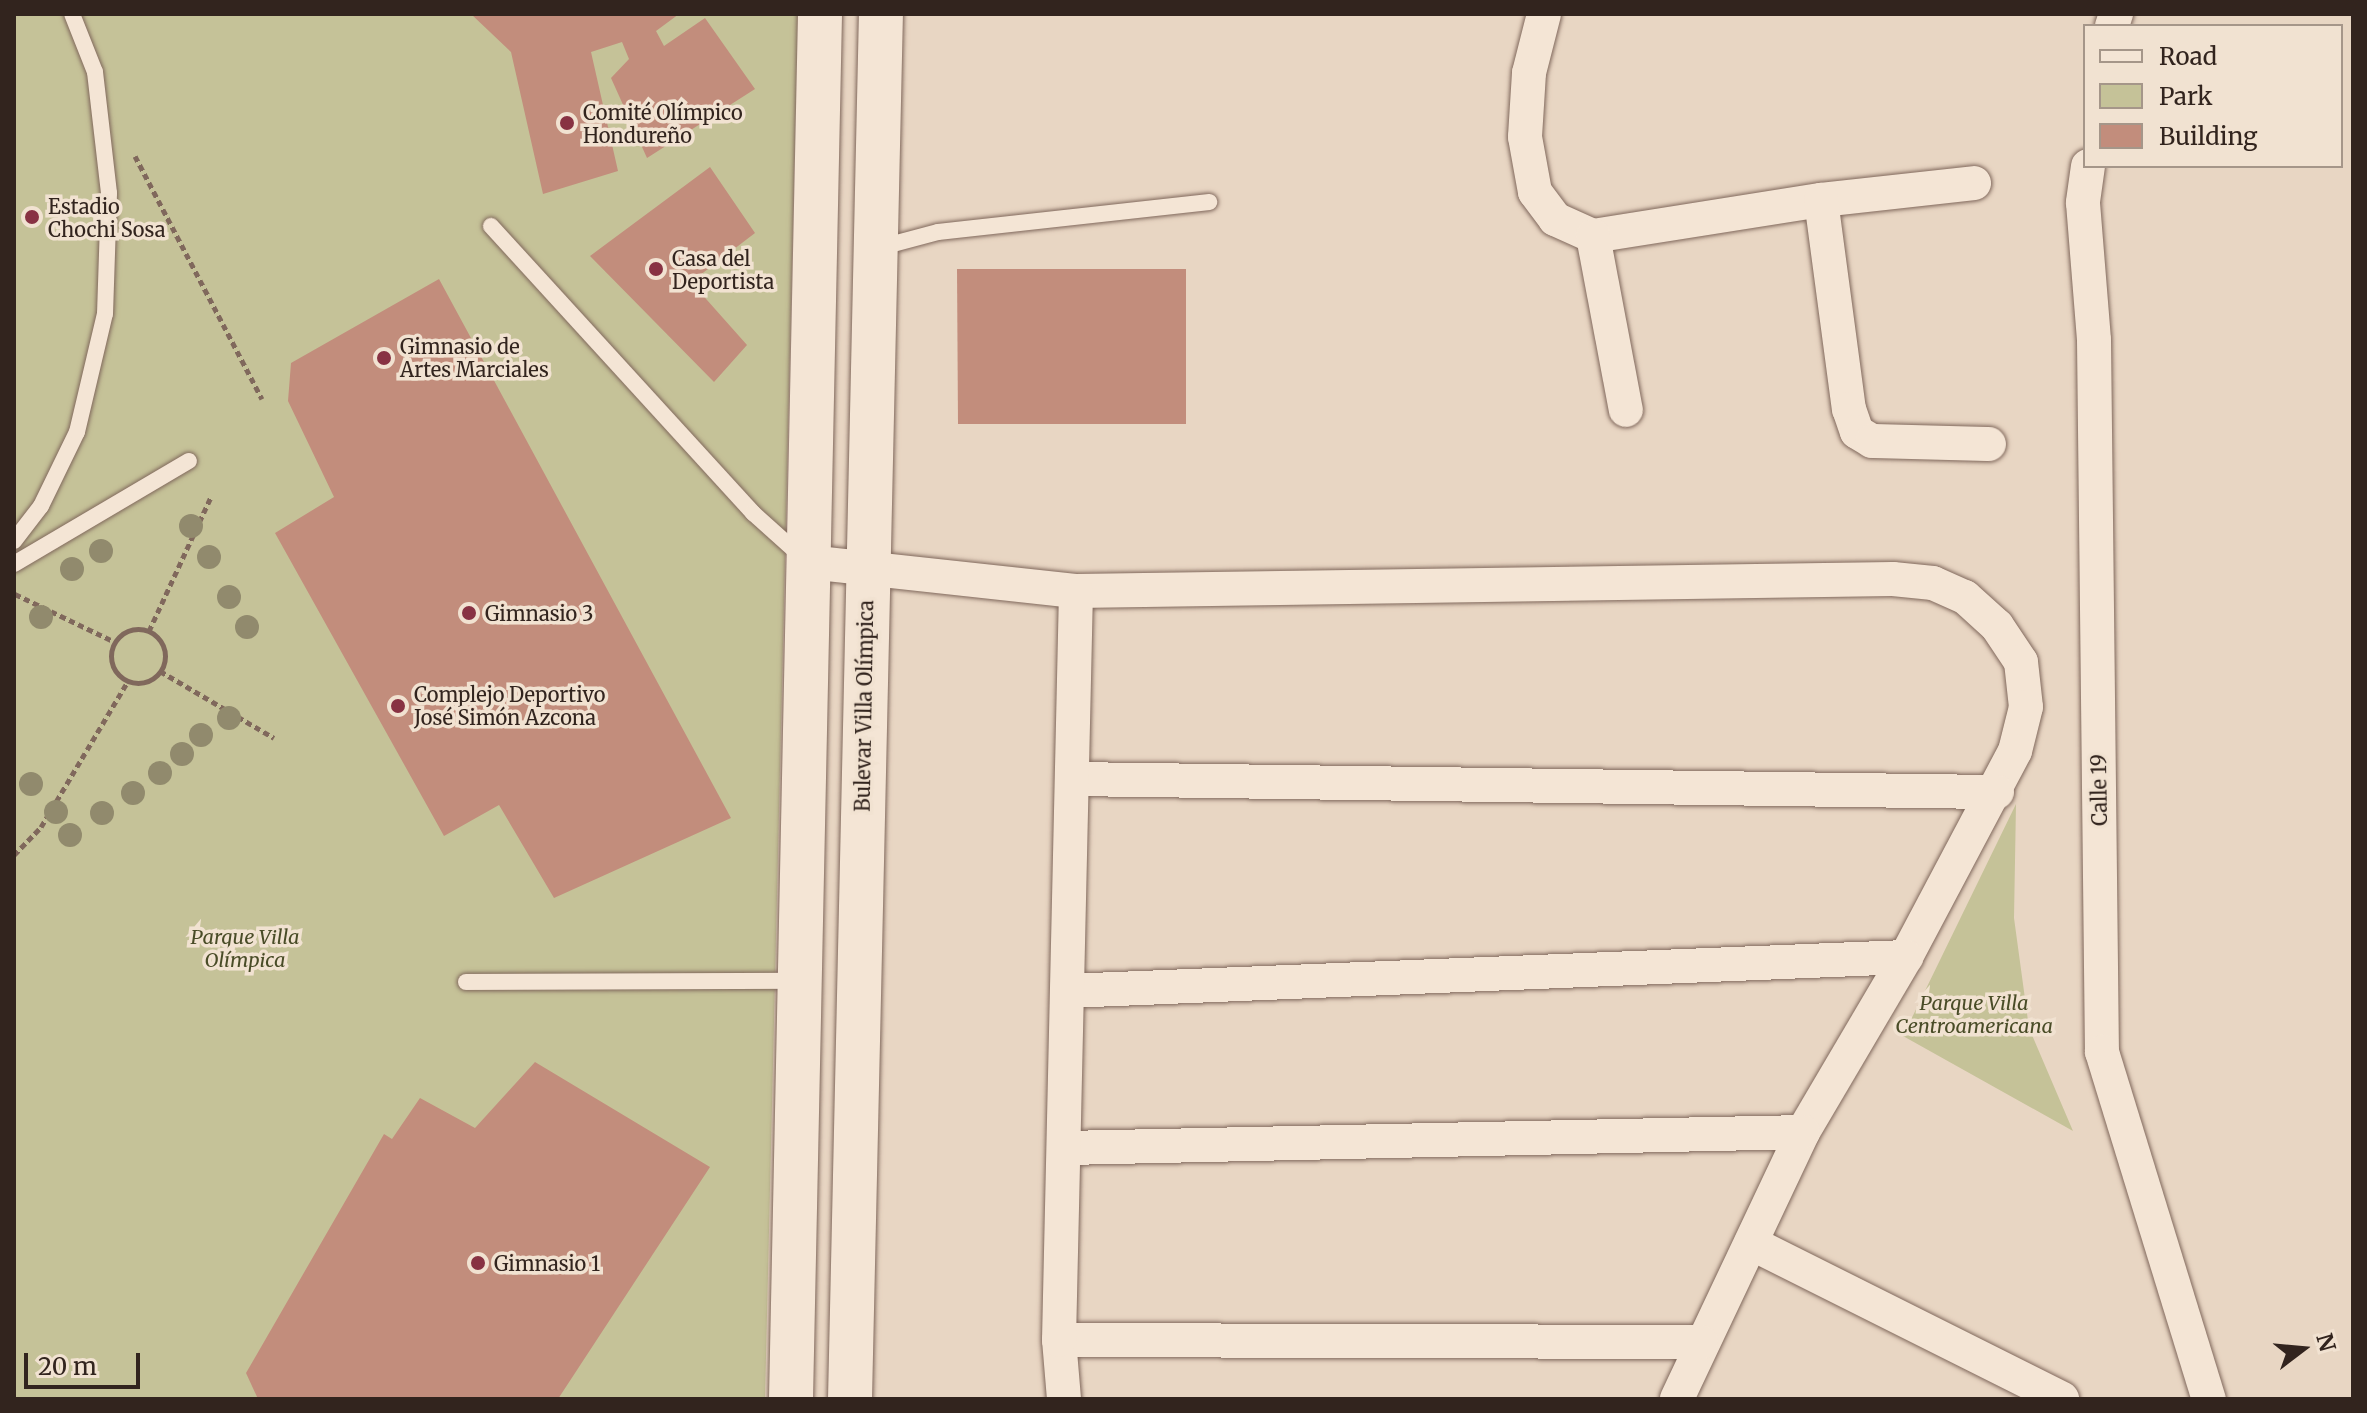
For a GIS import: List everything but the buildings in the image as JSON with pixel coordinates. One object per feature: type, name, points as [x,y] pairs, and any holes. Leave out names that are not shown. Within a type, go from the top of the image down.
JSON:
[{"type":"main road","points":[[791,1399],[820,14]]},
{"type":"main road","name":"Bulevar Villa Olímpica","points":[[850,1399],[881,14]]},
{"type":"street","points":[[1544,14],[1529,73],[1525,137],[1535,192],[1555,219],[1593,236],[1821,200],[1974,183]]},
{"type":"street","name":"Calle 19","points":[[2088,168],[2083,203],[2095,355],[2102,1052],[2209,1399]]},
{"type":"street","points":[[1821,200],[1849,409],[1857,432],[1872,441],[1989,444]]},
{"type":"street","points":[[1593,236],[1626,410]]},
{"type":"street","points":[[808,562],[1076,591],[1893,579],[1933,583],[1976,606],[1997,626],[2021,662],[2026,707],[1997,792],[1906,957],[1803,1132],[1701,1342],[1677,1399]]},
{"type":"street","points":[[1064,1399],[1059,1340],[1066,1148],[1076,591]]},
{"type":"street","points":[[1072,779],[1997,792]]},
{"type":"street","points":[[1067,991],[1906,957]]},
{"type":"street","points":[[1066,1148],[1803,1132]]},
{"type":"street","points":[[1751,1243],[2062,1399]]},
{"type":"street","points":[[1059,1340],[1701,1342]]},
{"type":"lane","points":[[14,541],[41,506],[77,432],[105,314],[109,193],[95,72],[72,14]]},
{"type":"lane","points":[[875,249],[938,232],[1209,202]]},
{"type":"lane","points":[[491,226],[753,513],[808,562]]},
{"type":"lane","points":[[14,564],[189,461]]},
{"type":"lane","points":[[466,982],[798,981]]},
{"type":"path","points":[[132,149],[262,399]]},
{"type":"path","points":[[149,631],[211,497]]},
{"type":"path","points":[[14,593],[115,642]]},
{"type":"path","points":[[149,631],[162,645],[160,671],[146,682],[128,681],[111,660],[115,642],[126,632],[149,631]]},
{"type":"path","points":[[160,671],[274,738]]},
{"type":"path","points":[[14,855],[41,827],[128,681]]},
{"type":"green space","name":"Complejo Deportivo José Simón Azcona","points":[[14,14],[798,14],[765,1399],[14,1399]]},
{"type":"green space","name":"Parque Villa Centroamericana","points":[[2016,804],[2014,918],[2029,1028],[2073,1131],[1903,1036]]},
{"type":"place","name":"Comité Olímpico Hondureño","points":[[567,123]]},
{"type":"place","name":"Estadio Chochi Sosa","points":[[32,217]]},
{"type":"place","name":"Casa del Deportista","points":[[656,269]]},
{"type":"place","name":"Gimnasio de Artes Marciales","points":[[384,358]]},
{"type":"place","name":"Gimnasio 3","points":[[469,613]]},
{"type":"place","name":"Complejo Deportivo José Simón Azcona","points":[[398,706]]},
{"type":"place","name":"Gimnasio 1","points":[[478,1263]]},
{"type":"park label","name":"Parque Villa Olímpica","points":[[245,948]]}]
